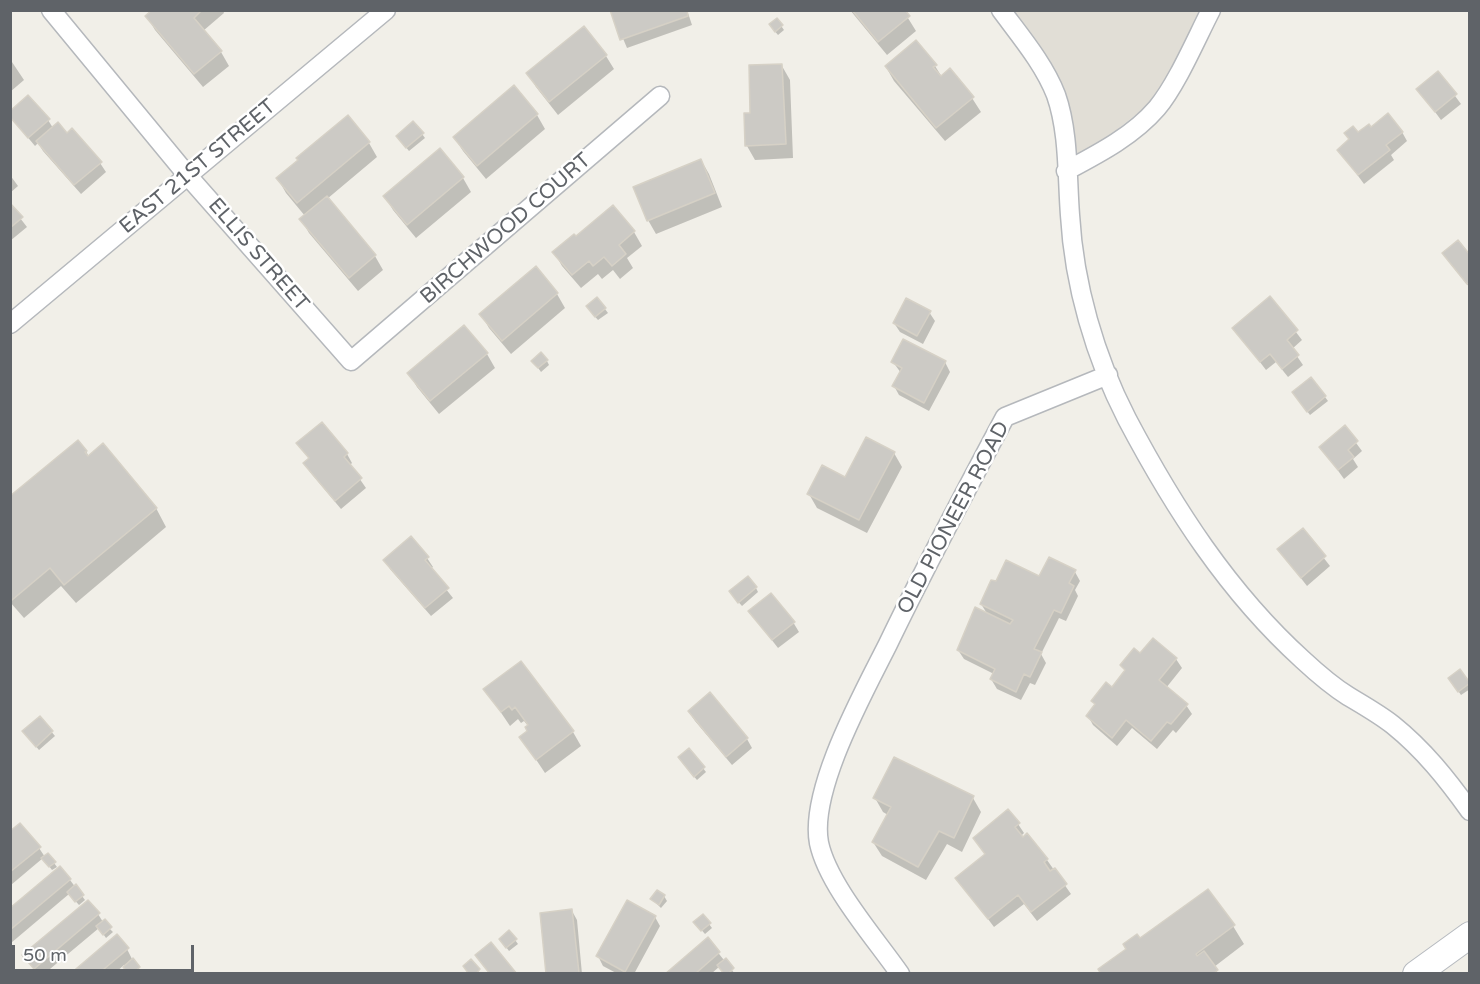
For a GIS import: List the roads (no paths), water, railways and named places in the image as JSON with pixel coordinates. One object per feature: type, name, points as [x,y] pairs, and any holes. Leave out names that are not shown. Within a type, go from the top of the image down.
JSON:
[{"type":"main road","points":[[1416,974],[1470,935]]},
{"type":"street","name":"ELLIS STREET","points":[[51,10],[188,176],[351,362]]},
{"type":"street","name":"EAST 21ST STREET","points":[[10,324],[386,10]]},
{"type":"street","points":[[1001,10],[1043,68],[1056,95],[1064,128],[1071,229],[1092,332],[1126,417],[1181,514],[1230,584],[1266,624],[1305,662],[1346,695],[1391,724],[1420,749],[1440,770],[1470,811]]},
{"type":"street","points":[[1066,171],[1113,145],[1142,123],[1158,107],[1211,10]]},
{"type":"street","name":"BIRCHWOOD COURT","points":[[351,362],[660,96]]},
{"type":"street","name":"OLD PIONEER ROAD","points":[[900,974],[837,886],[826,866],[818,836],[819,813],[824,790],[858,705],[929,560],[1005,417],[1108,375]]}]
